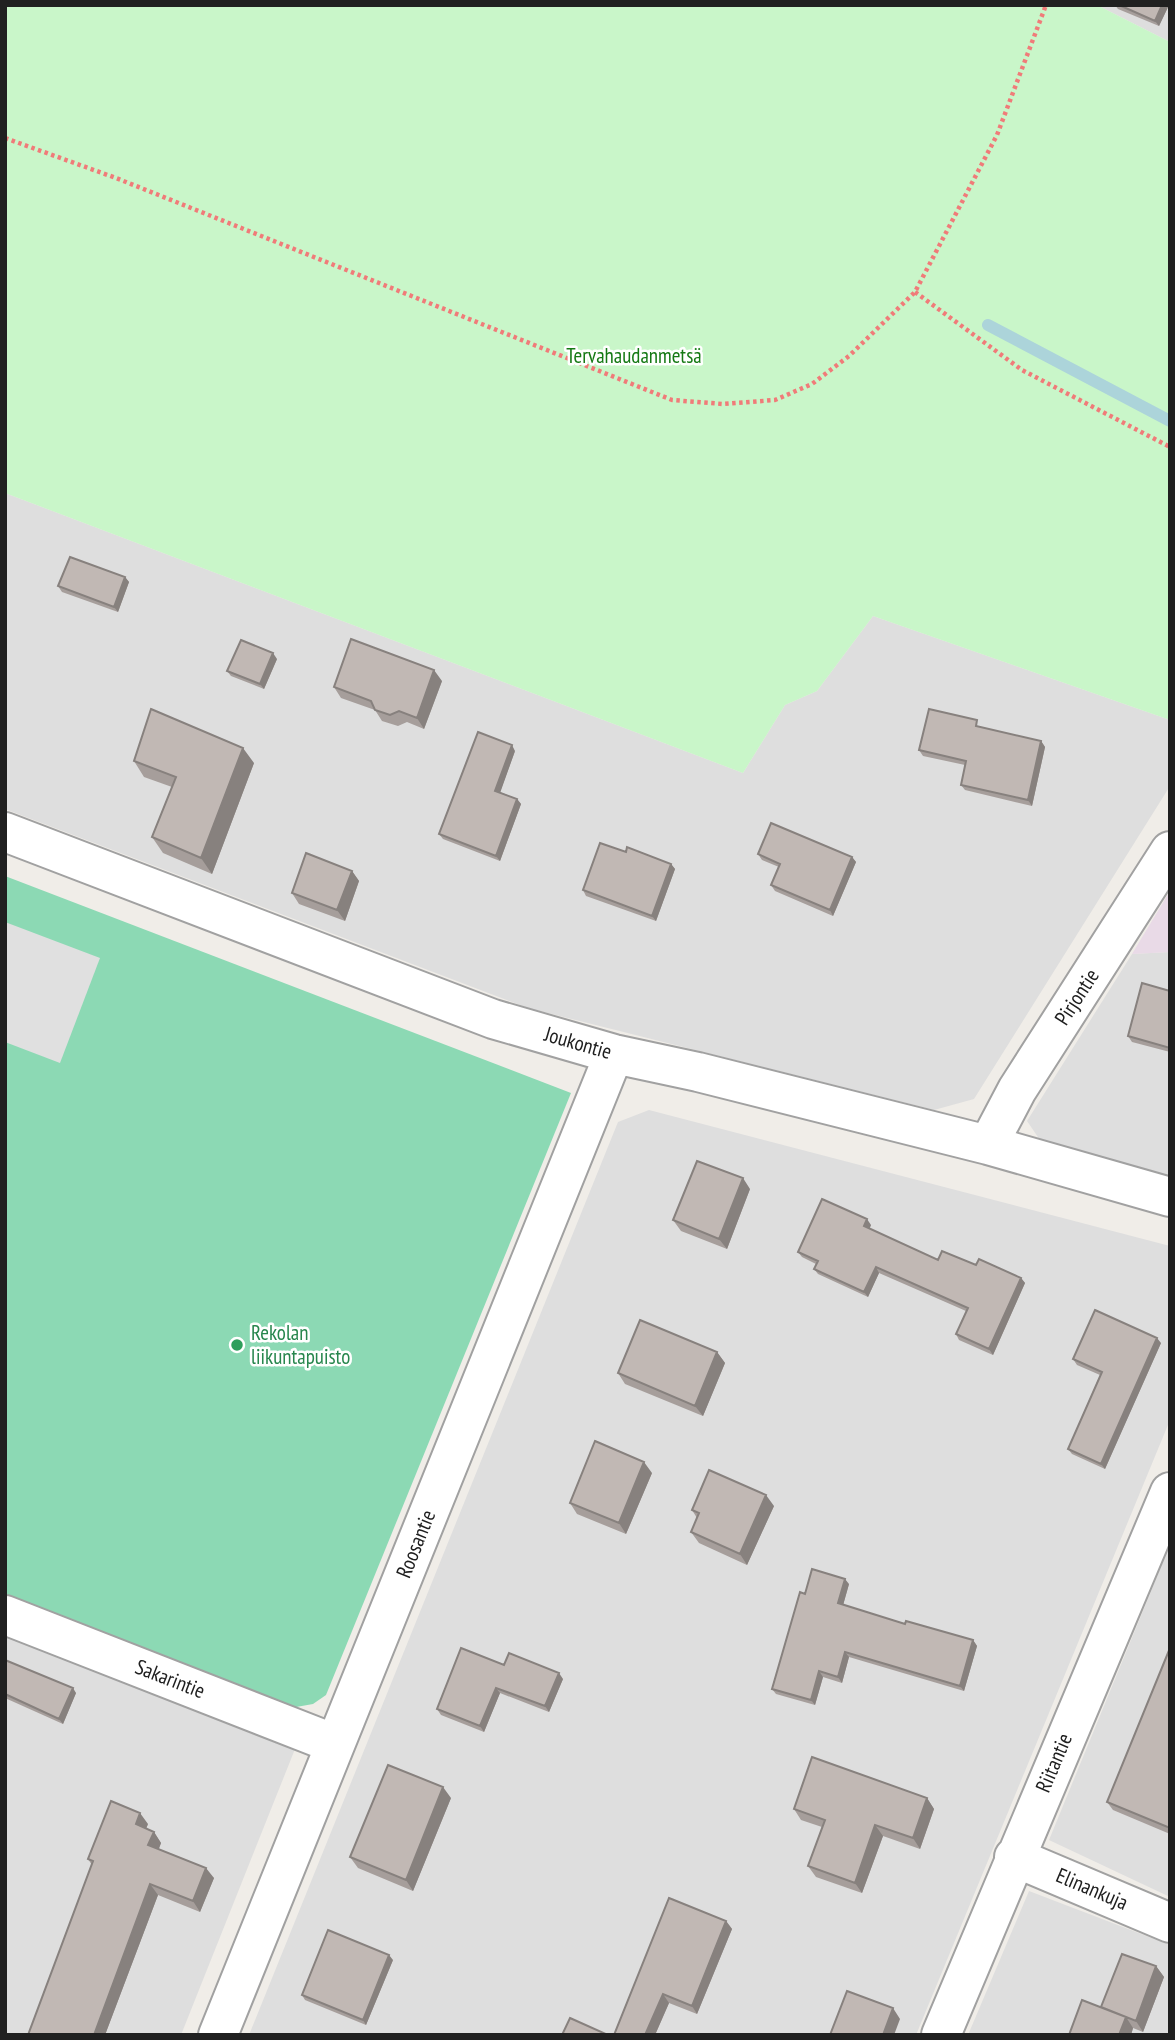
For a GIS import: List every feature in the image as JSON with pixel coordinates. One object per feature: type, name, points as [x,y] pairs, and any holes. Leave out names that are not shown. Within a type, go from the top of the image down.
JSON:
[{"type":"street","name":"Joukontie","points":[[5,832],[493,1019],[614,1054],[698,1072],[988,1145],[1170,1197]]},
{"type":"street","name":"Pirjontie","points":[[988,1145],[1017,1090],[1170,851]]},
{"type":"street","name":"Roosantie","points":[[218,2035],[614,1054]]},
{"type":"street","name":"Riitantie","points":[[941,2035],[1170,1492]]},
{"type":"street","name":"Sakarintie","points":[[5,1615],[335,1744]]},
{"type":"street","name":"Elinankuja","points":[[1014,1857],[1170,1923]]},
{"type":"path","points":[[5,138],[116,178],[672,400],[723,404],[775,400],[812,384],[849,356],[915,292],[997,135],[1046,5]]},
{"type":"path","points":[[915,292],[1022,370],[1170,447]]},
{"type":"shaded area","points":[[1097,5],[1170,5],[1170,42]]},
{"type":"shaded area","points":[[5,493],[743,773],[785,705],[817,691],[873,616],[1170,720],[1170,786],[974,1099],[934,1110],[528,1008],[5,809]]},
{"type":"shaded area","points":[[1170,891],[1170,952],[1132,954]]},
{"type":"shaded area","points":[[5,922],[100,958],[60,1063],[5,1042]]},
{"type":"shaded area","points":[[1170,952],[1170,1175],[1042,1143],[1027,1121],[1132,954]]},
{"type":"shaded area","points":[[649,1110],[1170,1246],[1170,1420],[916,2035],[249,2035],[618,1122]]},
{"type":"shaded area","points":[[1170,1545],[1170,1897],[1049,1840]]},
{"type":"shaded area","points":[[5,1631],[295,1749],[181,2035],[5,2035]]},
{"type":"shaded area","points":[[1029,1891],[1170,1945],[1170,2035],[968,2035]]},
{"type":"green space","name":"Tervahaudanmetsä","points":[[5,5],[1097,5],[1170,42],[1170,720],[873,616],[817,691],[785,705],[743,773],[5,493]]},
{"type":"green space","name":"Rekolan liikuntapuisto","points":[[5,876],[571,1093],[326,1695],[313,1704],[285,1709],[5,1597]]},
{"type":"building","points":[[1119,5],[1162,5],[1155,21]]},
{"type":"building","points":[[70,557],[125,577],[114,607],[58,586]]},
{"type":"building","points":[[351,639],[434,670],[417,718],[399,711],[390,715],[375,710],[371,701],[334,687]]},
{"type":"building","points":[[241,640],[273,653],[260,684],[227,671]]},
{"type":"building","points":[[151,709],[243,748],[201,858],[152,837],[176,777],[134,761]]},
{"type":"building","points":[[929,709],[977,720],[976,726],[1041,741],[1028,800],[961,785],[966,761],[919,750]]},
{"type":"building","points":[[478,732],[512,745],[495,791],[517,799],[496,856],[439,834]]},
{"type":"building","points":[[771,823],[852,857],[830,910],[771,885],[780,864],[758,854]]},
{"type":"building","points":[[600,843],[626,852],[627,847],[671,864],[652,916],[583,890]]},
{"type":"building","points":[[306,853],[352,871],[337,910],[292,893]]},
{"type":"building","points":[[1142,983],[1170,991],[1170,1048],[1128,1036]]},
{"type":"building","points":[[697,1161],[743,1178],[719,1239],[673,1220]]},
{"type":"building","points":[[822,1199],[867,1219],[864,1226],[938,1260],[942,1251],[976,1265],[979,1259],[1021,1278],[989,1349],[956,1334],[968,1308],[876,1267],[864,1292],[814,1269],[818,1261],[798,1252]]},
{"type":"building","points":[[1095,1310],[1157,1338],[1101,1464],[1068,1449],[1102,1372],[1073,1359]]},
{"type":"building","points":[[640,1320],[717,1352],[695,1406],[618,1373]]},
{"type":"building","points":[[595,1441],[644,1462],[619,1523],[570,1503]]},
{"type":"building","points":[[709,1470],[766,1495],[740,1554],[691,1532],[699,1513],[692,1510]]},
{"type":"building","points":[[812,1569],[845,1579],[838,1603],[905,1624],[906,1621],[973,1640],[960,1686],[845,1652],[838,1677],[819,1671],[811,1700],[772,1689],[800,1592],[805,1594]]},
{"type":"building","points":[[461,1648],[504,1665],[509,1653],[559,1673],[545,1706],[496,1688],[480,1726],[437,1709]]},
{"type":"building","points":[[1170,1648],[1170,1828],[1107,1802]]},
{"type":"building","points":[[5,1660],[73,1688],[59,1719],[5,1694]]},
{"type":"building","points":[[812,1757],[927,1798],[913,1838],[875,1825],[855,1883],[808,1866],[825,1820],[794,1809]]},
{"type":"building","points":[[388,1765],[443,1787],[406,1880],[350,1857]]},
{"type":"building","points":[[111,1801],[140,1813],[136,1824],[154,1832],[148,1845],[206,1868],[193,1901],[150,1884],[94,2035],[28,2035],[93,1861],[88,1859]]},
{"type":"building","points":[[669,1898],[726,1921],[692,2006],[663,1994],[645,2035],[614,2035]]},
{"type":"building","points":[[328,1930],[389,1955],[363,2020],[302,1995]]},
{"type":"building","points":[[1122,1954],[1156,1966],[1136,2021],[1101,2007]]},
{"type":"building","points":[[847,1991],[893,2008],[883,2035],[830,2035]]},
{"type":"building","points":[[1082,2000],[1126,2017],[1119,2035],[1069,2035]]},
{"type":"building","points":[[570,2018],[608,2035],[562,2035]]},
{"type":"waterway","points":[[988,325],[1170,421]]},
{"type":"place","name":"Rekolan liikuntapuisto","points":[[237,1345]]}]
